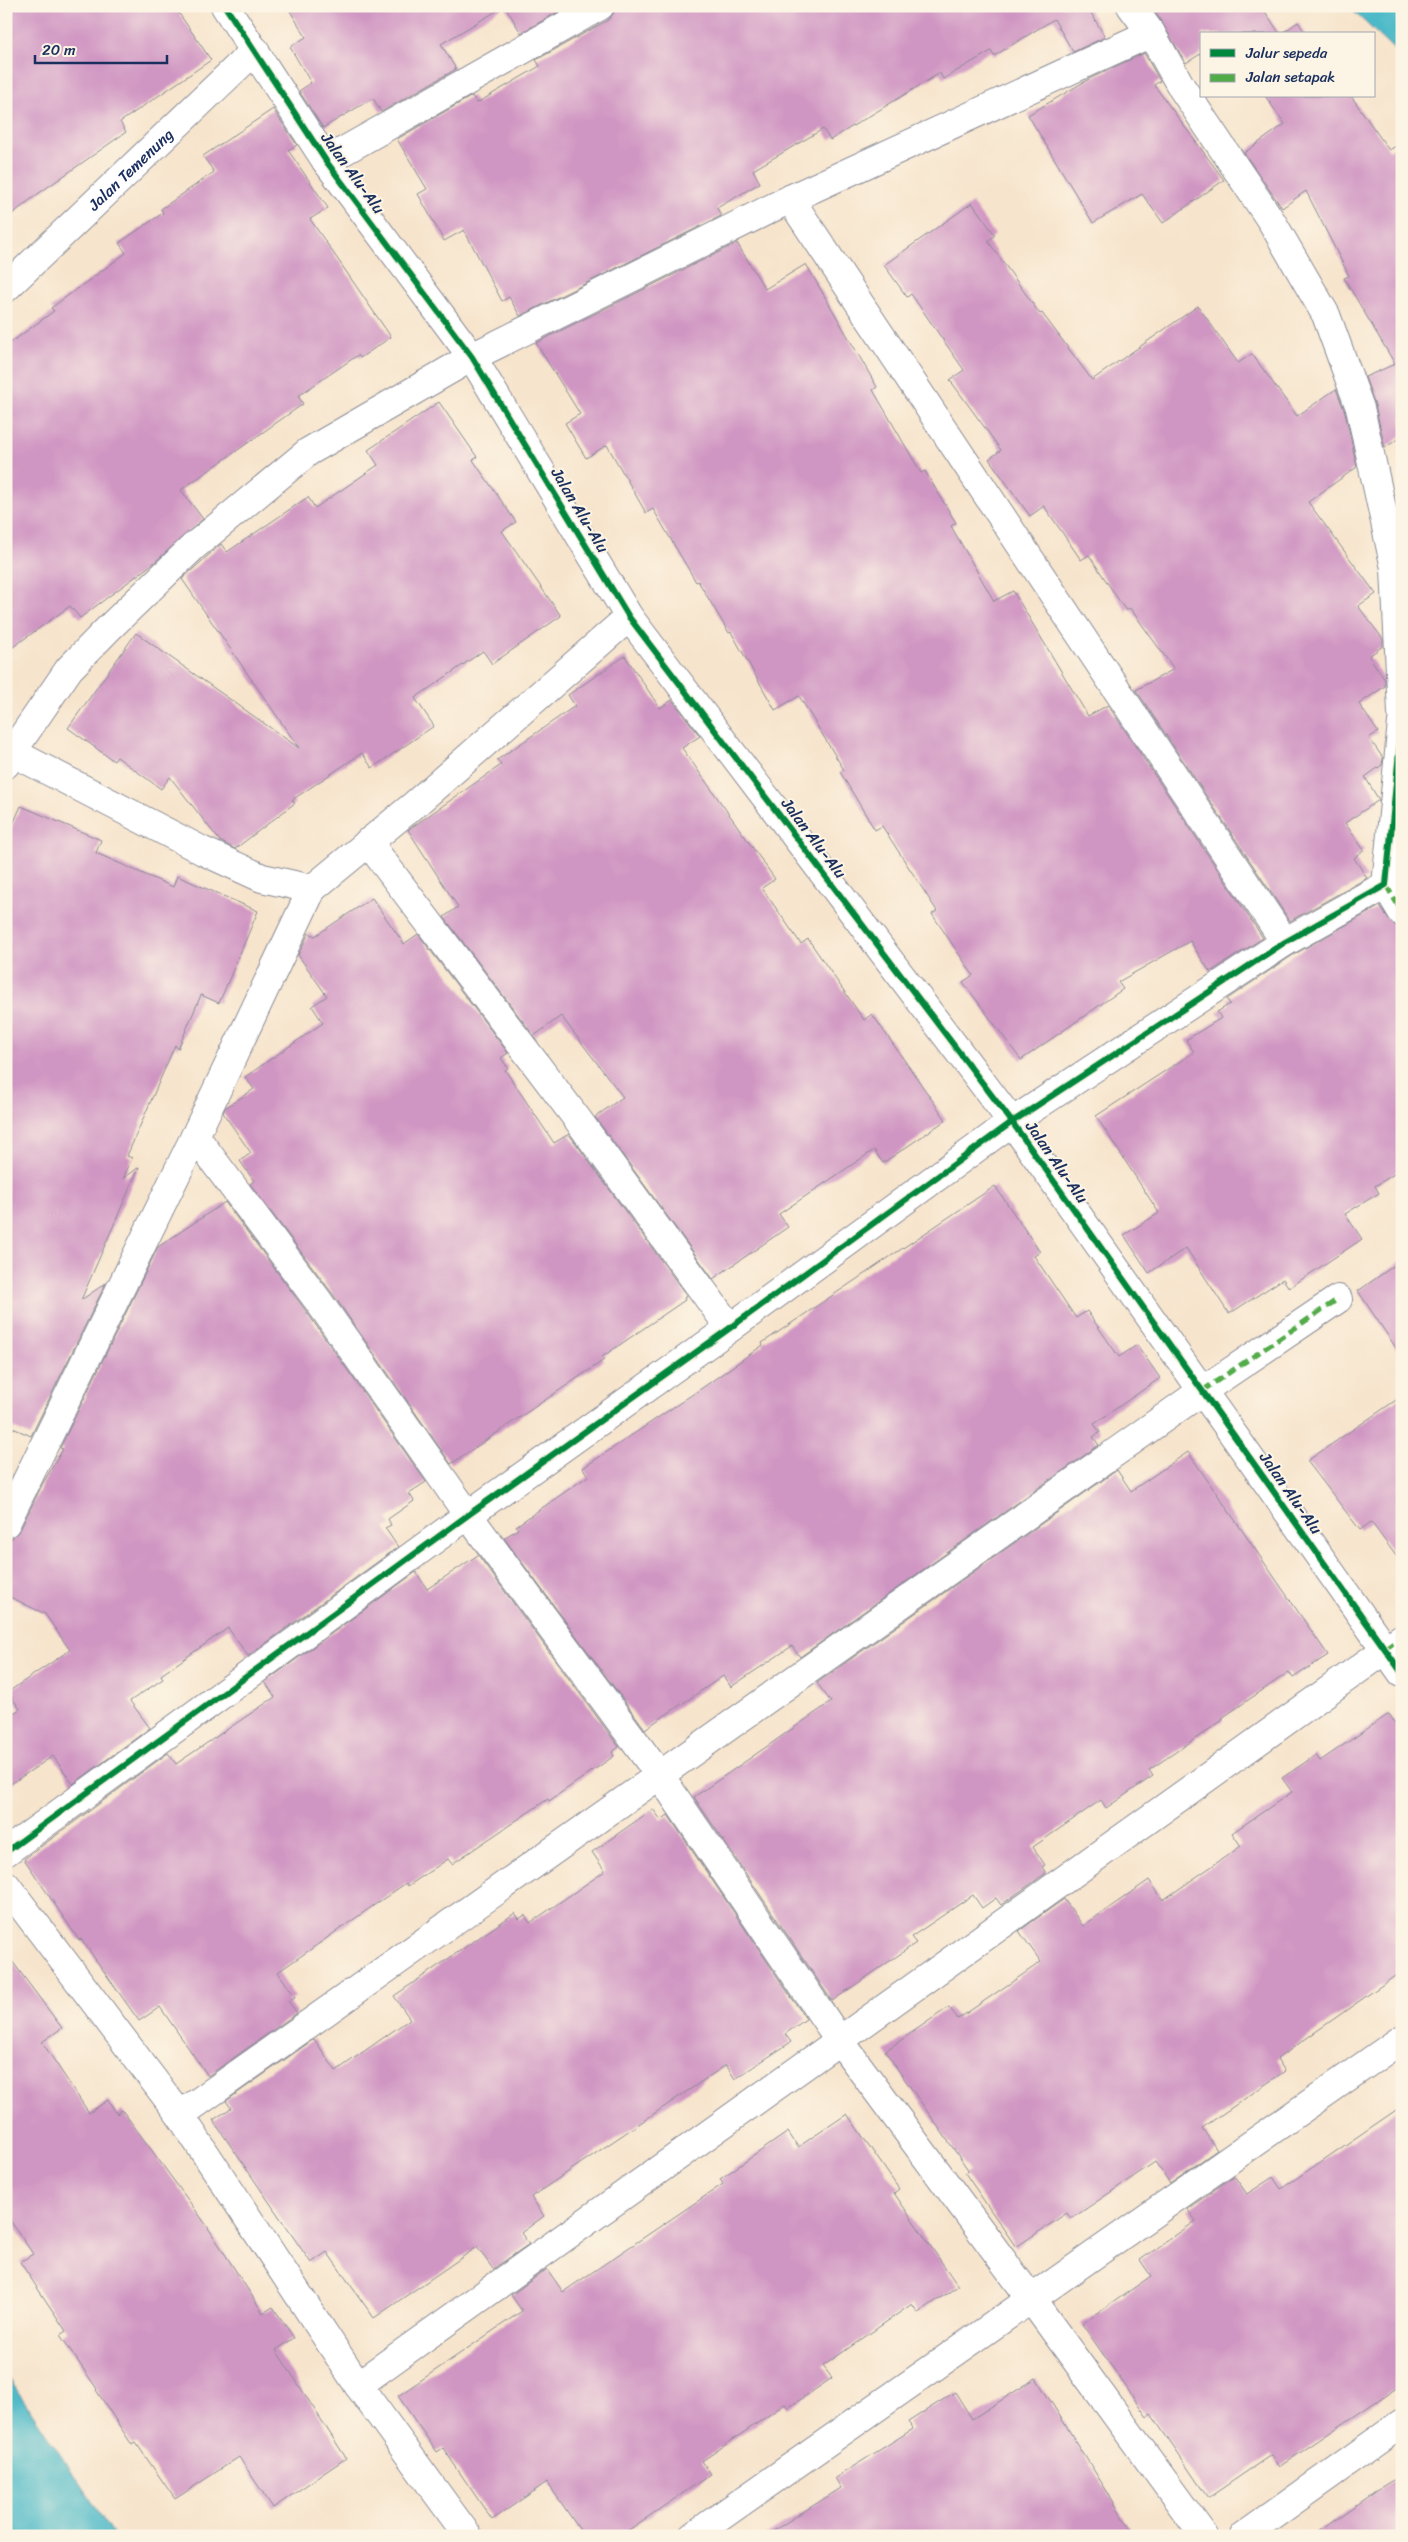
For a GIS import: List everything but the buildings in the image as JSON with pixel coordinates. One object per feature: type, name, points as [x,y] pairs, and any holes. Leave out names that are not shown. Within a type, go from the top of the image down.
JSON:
[{"type":"street","name":"Jalan Alu-Alu","points":[[225,6],[326,161],[472,357],[629,617],[1012,1122],[1202,1391],[1393,1643],[1402,1673]]},
{"type":"street","points":[[326,161],[600,6]]},
{"type":"street","points":[[1131,6],[1151,33],[1182,88],[1272,222],[1326,315],[1360,408],[1395,568],[1402,713]]},
{"type":"street","points":[[312,889],[262,878],[8,755],[69,669],[193,547],[308,452],[472,357],[790,199],[1151,33]]},
{"type":"street","name":"Jalan Temenung","points":[[6,288],[255,50]]},
{"type":"street","points":[[790,199],[1285,942]]},
{"type":"street","points":[[6,1523],[195,1136],[312,889],[629,617]]},
{"type":"street","points":[[1402,722],[1386,885],[1402,912]]},
{"type":"street","points":[[368,842],[578,1120],[730,1328]]},
{"type":"street","points":[[6,1852],[1012,1122],[1285,942],[1386,885]]},
{"type":"street","points":[[195,1136],[319,1302],[468,1515],[661,1777],[840,2041],[1204,2536]]},
{"type":"street","points":[[180,2116],[661,1777],[1202,1391],[1338,1299]]},
{"type":"street","points":[[358,2384],[840,2041],[1393,1643]]},
{"type":"street","points":[[6,1885],[180,2116],[358,2384],[468,2536]]},
{"type":"street","points":[[692,2536],[1032,2300],[1402,2039]]},
{"type":"street","points":[[1244,2536],[1402,2423]]},
{"type":"water","points":[[1348,6],[1402,6],[1402,57]]},
{"type":"water","points":[[6,2374],[115,2536],[6,2536]]},
{"type":"marked path","points":[[1386,885],[1402,912]]},
{"type":"marked path","points":[[1202,1391],[1338,1299]]},
{"type":"marked path","points":[[1384,1648],[1402,1638]]},
{"type":"cycle path","points":[[225,6],[326,161],[472,357],[629,617],[1012,1122],[1402,1673]]},
{"type":"cycle path","points":[[6,1852],[1012,1122],[1285,942],[1386,885],[1402,722]]}]
